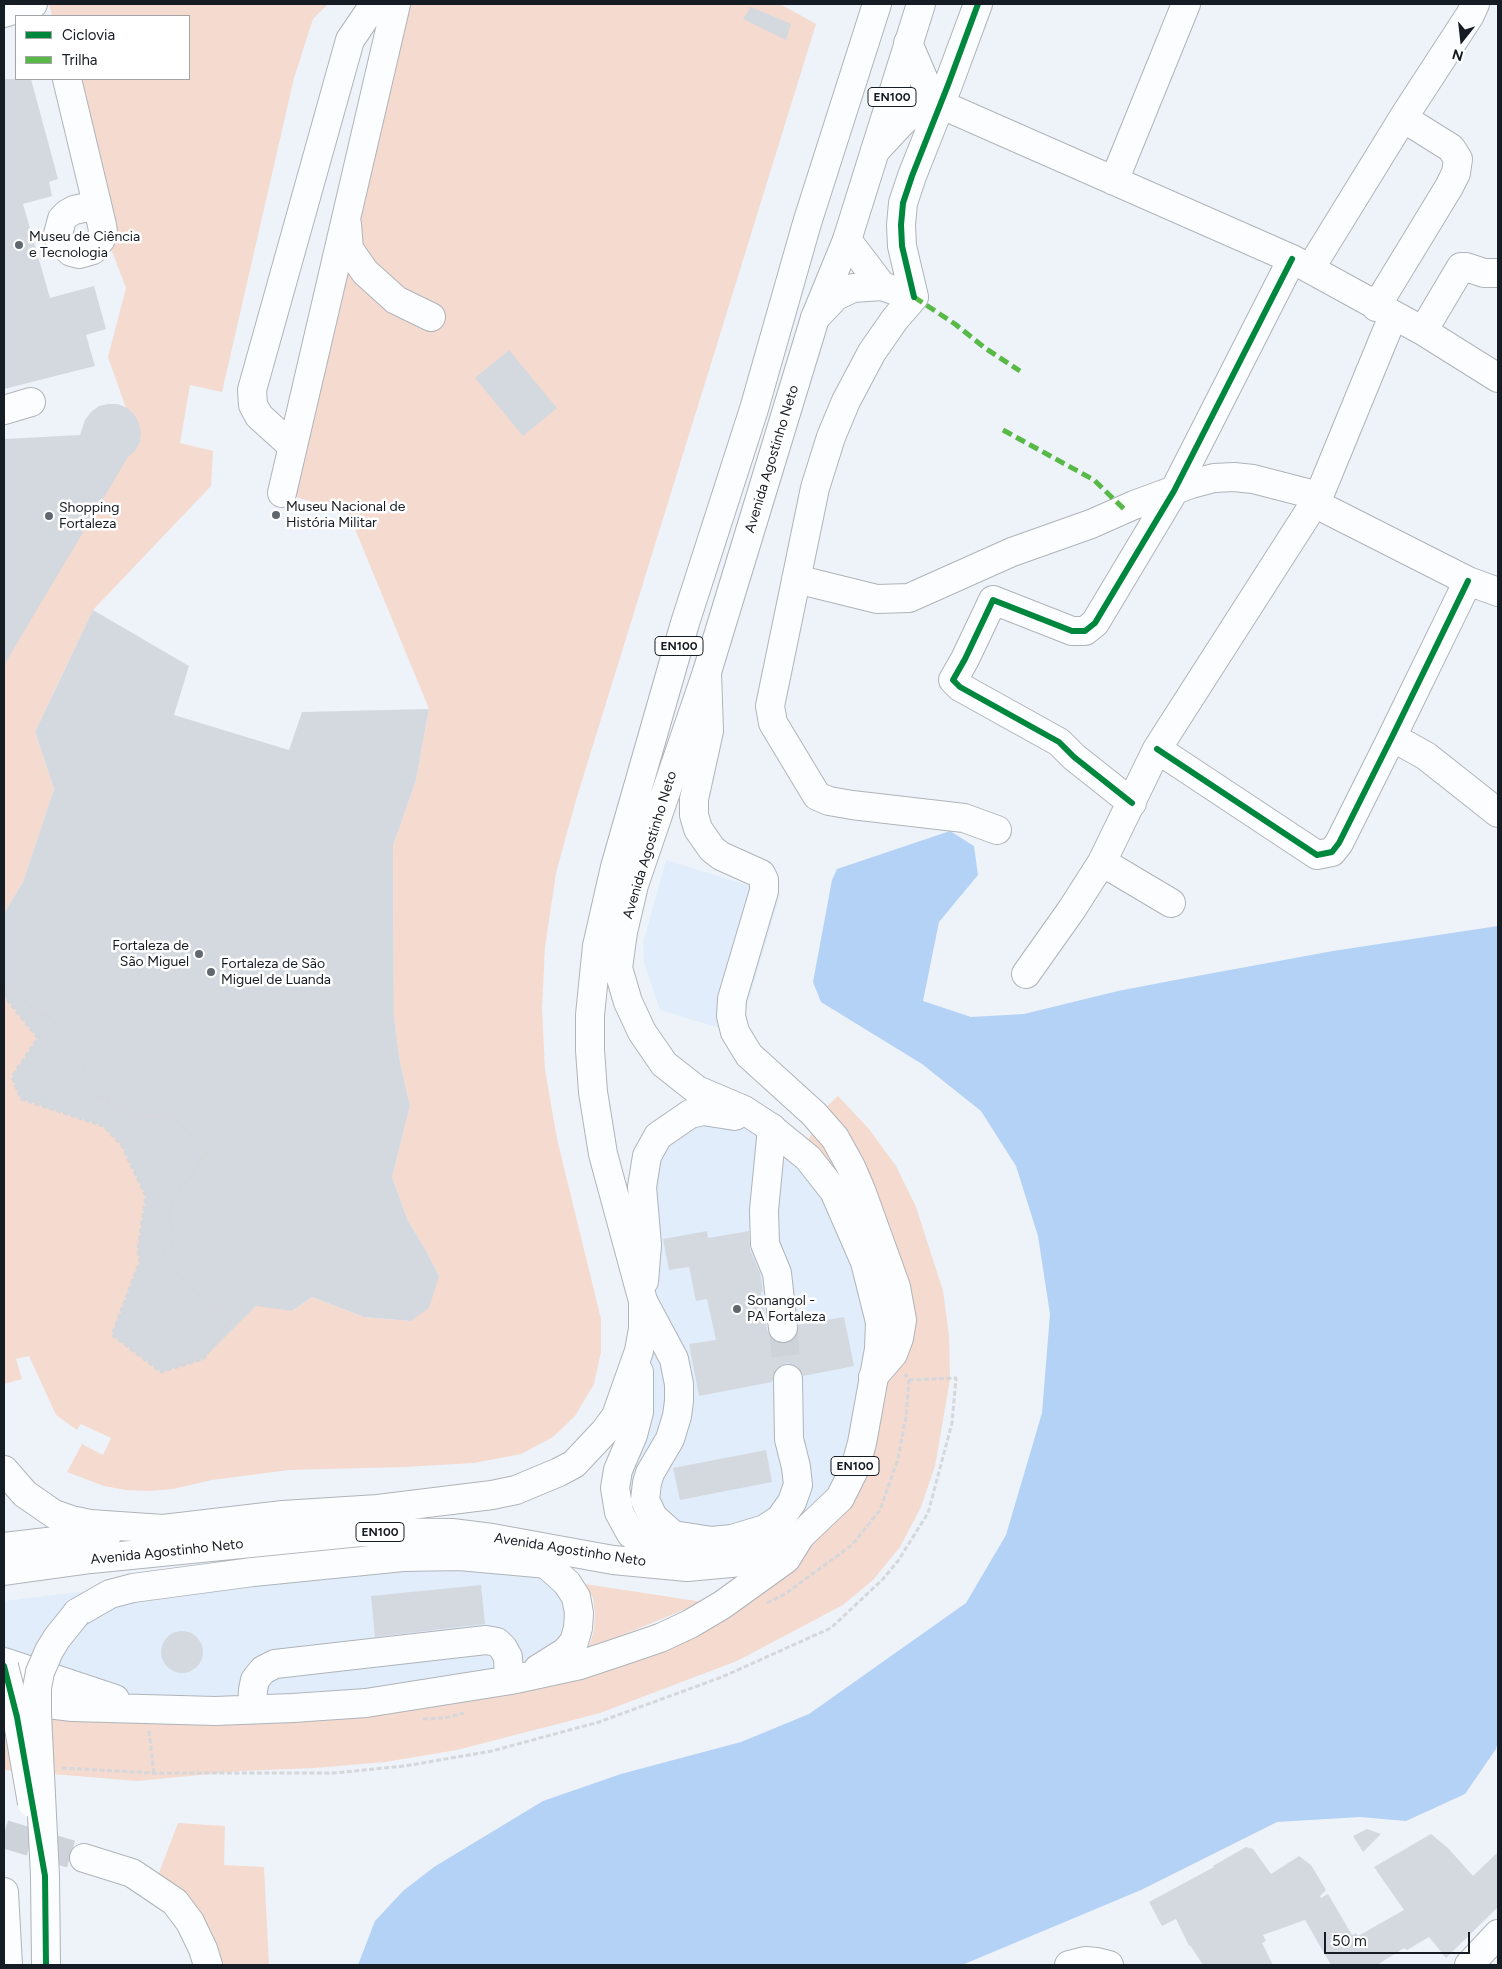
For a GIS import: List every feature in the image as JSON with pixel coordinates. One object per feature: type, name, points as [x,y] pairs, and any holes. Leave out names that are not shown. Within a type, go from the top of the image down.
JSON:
[{"type":"street","points":[[4,13],[34,4]]},
{"type":"street","points":[[292,446],[259,416],[253,405],[252,390],[350,40],[369,12],[378,4]]},
{"type":"street","points":[[282,493],[396,4]]},
{"type":"street","name":"Avenida Agostinho Neto","points":[[4,1470],[25,1494],[54,1514],[90,1524],[163,1529],[283,1515],[406,1505],[492,1495],[532,1485],[574,1464],[605,1431],[616,1416],[639,1351],[643,1329],[643,1301],[603,1154],[593,1092],[590,1015],[597,946],[616,867],[685,623],[754,409],[807,223],[877,4]]},
{"type":"street","name":"Avenida Agostinho Neto","points":[[4,1571],[91,1559],[361,1532],[416,1532],[468,1535],[613,1560],[687,1567],[753,1561],[780,1550],[800,1537],[840,1498],[855,1468],[862,1443],[879,1349],[880,1322],[865,1262],[834,1191],[808,1158],[771,1127],[744,1110],[697,1090],[664,1064],[642,1032],[628,1002],[618,968],[623,932],[634,885],[707,672],[815,318],[847,240],[921,4]]},
{"type":"street","points":[[914,297],[902,246],[903,203],[936,103],[978,4]]},
{"type":"street","points":[[1114,181],[1186,4]]},
{"type":"street","points":[[976,568],[993,600],[1072,631],[1085,631],[1095,623],[1174,491],[1301,264],[1403,118],[1470,15],[1475,4]]},
{"type":"street","points":[[908,44],[936,103],[1301,264],[1423,332],[1498,378]]},
{"type":"street","points":[[66,80],[97,205]]},
{"type":"street","points":[[875,151],[903,121],[918,109],[936,103]]},
{"type":"street","points":[[1026,974],[1072,909],[1102,862],[1157,749],[1316,499],[1384,311],[1456,173],[1458,159],[1451,148],[1403,118]]},
{"type":"street","points":[[346,218],[349,249],[365,272],[396,300],[431,317]]},
{"type":"street","points":[[847,240],[882,286]]},
{"type":"street","points":[[1423,332],[1461,267],[1484,273],[1498,273]]},
{"type":"street","points":[[815,318],[836,296],[853,288],[882,286],[914,297]]},
{"type":"street","points":[[914,297],[895,319],[872,352],[846,401],[831,436],[815,488],[770,706],[773,723],[817,796],[829,801],[852,805],[964,818],[996,830]]},
{"type":"street","points":[[796,579],[877,600],[910,598],[1012,552],[1091,524],[1134,505],[1191,484],[1214,478],[1234,477],[1253,479],[1316,499],[1468,581],[1498,592]]},
{"type":"street","points":[[1157,749],[1317,855],[1332,852],[1339,843],[1468,581]]},
{"type":"street","points":[[993,600],[954,680],[960,688],[1059,742],[1074,757],[1132,802]]},
{"type":"street","points":[[707,672],[708,731],[694,799],[694,815],[698,829],[710,847],[721,856],[761,874],[764,880],[764,892],[732,999],[731,1016],[735,1032],[749,1055],[814,1114],[835,1138],[861,1190],[896,1287],[902,1320],[900,1338],[893,1354],[873,1377]]},
{"type":"street","points":[[1392,737],[1426,756],[1498,813]]},
{"type":"street","points":[[1102,862],[1171,903]]},
{"type":"street","points":[[783,1328],[776,1274],[765,1244],[764,1210],[771,1127],[731,1115],[698,1111],[683,1117],[658,1136],[647,1156],[642,1187],[647,1245],[643,1301],[674,1359],[679,1384],[677,1416],[670,1439],[650,1474],[647,1483],[646,1500],[653,1517],[673,1536],[712,1541],[732,1538],[765,1529],[780,1519],[792,1502],[798,1485],[789,1439],[788,1379]]},
{"type":"street","points":[[639,1351],[639,1412],[633,1435],[618,1470],[615,1488],[619,1512],[632,1534],[666,1551],[686,1556],[753,1561]]},
{"type":"street","points":[[4,1547],[163,1529]]},
{"type":"street","points":[[4,1699],[73,1707],[252,1710],[366,1703],[509,1680],[580,1665],[660,1638],[690,1624],[722,1605],[786,1559],[800,1537]]},
{"type":"street","points":[[46,1965],[45,1876],[37,1714],[40,1672],[56,1638],[77,1613],[110,1594],[133,1588],[253,1572],[412,1557],[459,1556],[638,1574],[685,1576],[721,1574],[753,1561]]},
{"type":"street","points":[[509,1680],[546,1665],[565,1652],[574,1642],[578,1628],[579,1613],[576,1598],[567,1583],[546,1564]]},
{"type":"street","points":[[252,1710],[253,1690],[256,1680],[263,1670],[275,1664],[486,1640],[497,1642],[503,1648],[508,1657],[509,1680]]},
{"type":"street","points":[[4,1664],[17,1717],[45,1876]]},
{"type":"street","points":[[4,1664],[141,1708]]},
{"type":"street","points":[[84,1858],[132,1873],[175,1902],[190,1922],[204,1949],[208,1965]]},
{"type":"street","points":[[4,1892],[8,1965]]},
{"type":"street","points":[[1469,1965],[1498,1934]]},
{"type":"street","points":[[1069,1965],[1085,1962],[1109,1965]]},
{"type":"path","points":[[4,987],[69,1033],[94,1093],[141,1116],[174,1115],[207,1154],[177,1193],[167,1214],[175,1240],[163,1250],[176,1270],[192,1289],[210,1305],[232,1318],[203,1359],[162,1372],[112,1335],[140,1261],[138,1249],[146,1196],[121,1144],[103,1126],[21,1099],[12,1078],[38,1038],[4,996]]},
{"type":"path","points":[[70,1769],[154,1773],[333,1773]]},
{"type":"shaded area","points":[[49,4],[328,4],[313,19],[294,78],[222,392],[190,385],[180,443],[213,451],[211,486],[93,610],[35,732],[54,789],[23,882],[4,913],[4,597],[75,477],[126,408],[108,357],[126,288],[102,225],[67,80],[190,80],[190,15],[52,15]]},
{"type":"shaded area","points":[[396,4],[780,4],[816,24],[576,800],[556,873],[545,947],[542,1008],[545,1070],[557,1139],[601,1319],[601,1352],[594,1384],[575,1416],[553,1437],[521,1454],[474,1463],[289,1470],[212,1480],[173,1489],[149,1491],[126,1490],[104,1486],[67,1472],[82,1444],[103,1455],[111,1438],[81,1424],[77,1430],[56,1415],[29,1356],[16,1359],[22,1379],[4,1384],[4,996],[38,1038],[12,1077],[21,1099],[103,1126],[121,1144],[146,1196],[138,1249],[140,1261],[112,1335],[161,1372],[232,1318],[262,1303],[292,1311],[312,1297],[364,1317],[411,1321],[439,1276],[408,1221],[392,1177],[410,1106],[400,1062],[394,1018],[393,846],[416,780],[429,709],[348,512],[282,493]]},
{"type":"shaded area","points":[[666,860],[780,895],[743,1019],[726,1030],[660,1010],[644,963],[643,943]]},
{"type":"shaded area","points":[[838,1096],[869,1129],[896,1166],[916,1207],[943,1291],[949,1336],[950,1380],[935,1466],[921,1507],[900,1547],[873,1580],[843,1605],[737,1661],[600,1713],[457,1750],[385,1762],[314,1768],[242,1771],[137,1781],[4,1770],[4,1717],[366,1703],[690,1624],[848,1484],[880,1322],[802,1154],[821,1112]]},
{"type":"shaded area","points":[[683,1117],[744,1118],[802,1154],[880,1322],[862,1443],[799,1537],[631,1534],[618,1470],[642,1187]]},
{"type":"shaded area","points":[[459,1556],[546,1564],[579,1613],[551,1662],[366,1703],[13,1701],[4,1666],[4,1601],[156,1583]]},
{"type":"shaded area","points":[[585,1584],[703,1602],[588,1649],[594,1631],[595,1613],[593,1598]]},
{"type":"shaded area","points":[[178,1823],[225,1826],[224,1865],[264,1867],[269,1965],[208,1965],[154,1886]]},
{"type":"water","points":[[950,831],[974,846],[978,875],[939,922],[923,1001],[971,1017],[1024,1014],[1118,991],[1170,981],[1333,951],[1498,926],[1498,1741],[1496,1749],[1465,1794],[1406,1821],[1360,1817],[1277,1822],[1141,1890],[962,1965],[358,1965],[375,1921],[403,1891],[434,1867],[543,1801],[621,1774],[741,1742],[809,1714],[966,1603],[1006,1535],[1042,1413],[1050,1314],[1038,1236],[1016,1166],[981,1111],[922,1064],[821,1002],[813,982],[832,880],[837,869]]},
{"type":"building","points":[[751,7],[791,24],[786,40],[743,19]]},
{"type":"building","name":"Museu de Ciência e Tecnologia","points":[[4,79],[31,80],[58,179],[49,182],[52,196],[23,204],[50,298],[94,286],[106,329],[86,335],[95,366],[4,389]]},
{"type":"building","points":[[509,350],[557,408],[523,436],[475,378]]},
{"type":"building","name":"Shopping Fortaleza","points":[[118,404],[134,414],[141,432],[140,442],[135,451],[128,457],[4,665],[4,439],[80,435],[85,420],[91,412],[99,406]]},
{"type":"building","name":"Fortaleza de São Miguel","points":[[93,610],[189,666],[174,715],[289,750],[302,712],[429,709],[416,780],[393,846],[394,1018],[400,1062],[410,1106],[392,1177],[408,1221],[439,1276],[429,1308],[411,1321],[364,1317],[312,1297],[292,1311],[256,1306],[203,1359],[161,1372],[112,1335],[140,1261],[138,1249],[146,1196],[121,1144],[103,1126],[21,1099],[12,1077],[38,1038],[4,996],[4,913],[23,882],[54,789],[35,732]]},
{"type":"building","name":"Sonangol - PA Fortaleza","points":[[707,1231],[708,1238],[749,1231],[750,1250],[760,1273],[767,1330],[771,1338],[777,1342],[785,1343],[793,1340],[797,1335],[798,1325],[844,1317],[854,1366],[803,1376],[796,1366],[787,1363],[775,1371],[772,1382],[699,1396],[689,1344],[716,1340],[707,1299],[696,1301],[689,1267],[669,1270],[663,1239]]},
{"type":"building","points":[[766,1450],[772,1482],[680,1500],[673,1468]]},
{"type":"building","points":[[481,1585],[485,1624],[375,1637],[371,1596]]},
{"type":"building","points":[[186,1631],[194,1634],[200,1640],[203,1652],[200,1664],[194,1670],[178,1673],[170,1670],[164,1664],[161,1648],[164,1640],[170,1634]]},
{"type":"building","points":[[1367,1829],[1381,1834],[1363,1852],[1353,1836]]},
{"type":"building","points":[[1431,1834],[1448,1848],[1473,1876],[1498,1852],[1498,1907],[1446,1958],[1429,1937],[1407,1950],[1404,1948],[1377,1965],[1331,1965],[1305,1920],[1263,1935],[1266,1941],[1262,1943],[1273,1965],[1203,1965],[1189,1946],[1176,1919],[1162,1926],[1149,1902],[1214,1867],[1246,1847],[1253,1849],[1271,1874],[1299,1856],[1311,1865],[1326,1890],[1320,1896],[1321,1898],[1328,1894],[1352,1935],[1356,1933],[1358,1936],[1404,1910],[1374,1867]]},
{"type":"tunnel","points":[[783,1328],[788,1379]]},
{"type":"tunnel","points":[[4,1834],[84,1858]]},
{"type":"marked path","points":[[914,297],[1020,371]]},
{"type":"marked path","points":[[1003,430],[1094,480],[1124,509]]},
{"type":"cycle path","points":[[914,297],[902,246],[903,203],[978,4]]},
{"type":"cycle path","points":[[1132,803],[1074,757],[1059,742],[960,687],[953,680],[993,600],[1072,631],[1085,631],[1095,623],[1174,491],[1292,259]]},
{"type":"cycle path","points":[[1157,749],[1317,855],[1332,852],[1339,843],[1468,581]]},
{"type":"cycle path","points":[[4,1666],[17,1717],[45,1876],[46,1965]]},
{"type":"place","name":"Museu de Ciência e Tecnologia","points":[[19,245]]},
{"type":"place","name":"Museu Nacional de História Militar","points":[[276,515]]},
{"type":"place","name":"Shopping Fortaleza","points":[[49,516]]},
{"type":"place","name":"Fortaleza de São Miguel","points":[[199,954]]},
{"type":"place","name":"Fortaleza de São Miguel de Luanda","points":[[211,972]]},
{"type":"place","name":"Sonangol - PA Fortaleza","points":[[737,1309]]}]
